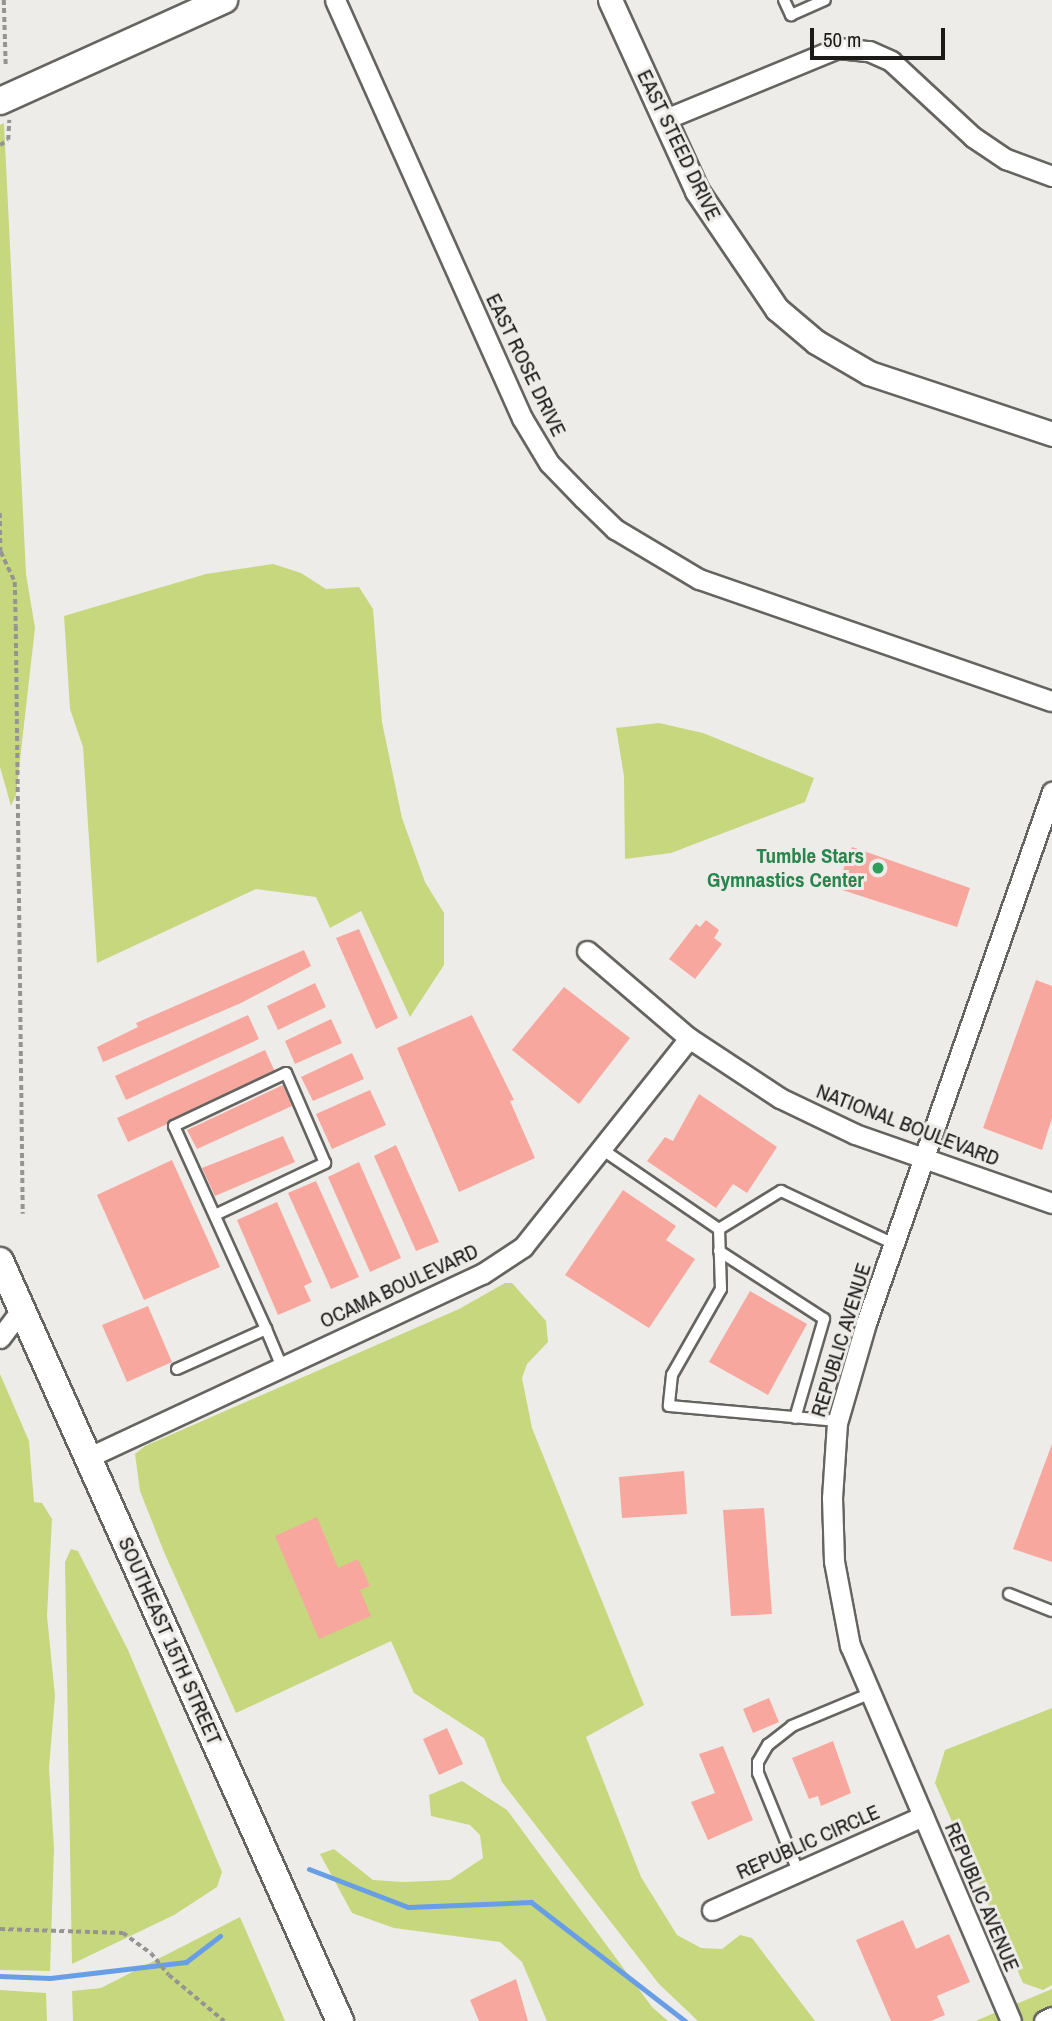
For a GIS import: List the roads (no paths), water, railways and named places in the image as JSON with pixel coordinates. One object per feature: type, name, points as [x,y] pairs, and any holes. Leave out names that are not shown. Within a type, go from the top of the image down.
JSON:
[{"type":"main road","points":[[4,109],[223,0]]},
{"type":"main road","name":"SOUTHEAST 15TH STREET","points":[[0,1261],[340,2021]]},
{"type":"street","name":"EAST ROSE DRIVE","points":[[335,0],[522,418],[549,463],[591,506],[615,529],[699,579],[1052,701]]},
{"type":"street","name":"EAST STEED DRIVE","points":[[610,0],[697,191],[736,254],[776,309],[816,342],[869,373],[1052,434]]},
{"type":"street","points":[[663,120],[838,48],[869,51],[891,61],[973,137],[1006,159],[1052,177]]},
{"type":"street","name":"REPUBLIC AVENUE","points":[[1011,2021],[850,1646],[834,1562],[838,1421],[923,1158],[1052,792]]},
{"type":"street","name":"NATIONAL BOULEVARD","points":[[587,951],[689,1038],[780,1098],[855,1134],[1052,1203]]},
{"type":"street","name":"OCAMA BOULEVARD","points":[[88,1458],[482,1274],[508,1257],[541,1227],[689,1038]]},
{"type":"street","points":[[0,1338],[22,1309]]},
{"type":"street","name":"REPUBLIC CIRCLE","points":[[712,1910],[923,1816]]},
{"type":"street","points":[[1044,2021],[1052,2017]]},
{"type":"lane","points":[[784,0],[791,15],[825,0]]},
{"type":"lane","points":[[215,1214],[325,1163],[286,1073],[174,1126],[282,1367]]},
{"type":"lane","points":[[603,1150],[719,1229]]},
{"type":"lane","points":[[719,1229],[781,1191],[894,1244]]},
{"type":"lane","points":[[719,1229],[721,1289],[672,1375],[669,1406],[838,1421]]},
{"type":"lane","points":[[719,1251],[824,1319],[795,1418]]},
{"type":"lane","points":[[177,1369],[266,1329]]},
{"type":"lane","points":[[1009,1594],[1052,1611]]},
{"type":"lane","points":[[798,1871],[758,1773],[758,1762],[768,1745],[792,1726],[869,1694]]},
{"type":"waterway","points":[[309,1869],[408,1907],[531,1902],[685,2021]]},
{"type":"waterway","points":[[0,1976],[50,1978],[186,1962],[220,1936]]},
{"type":"place","name":"Tumble Stars Gymnastics Center","points":[[878,868]]}]
